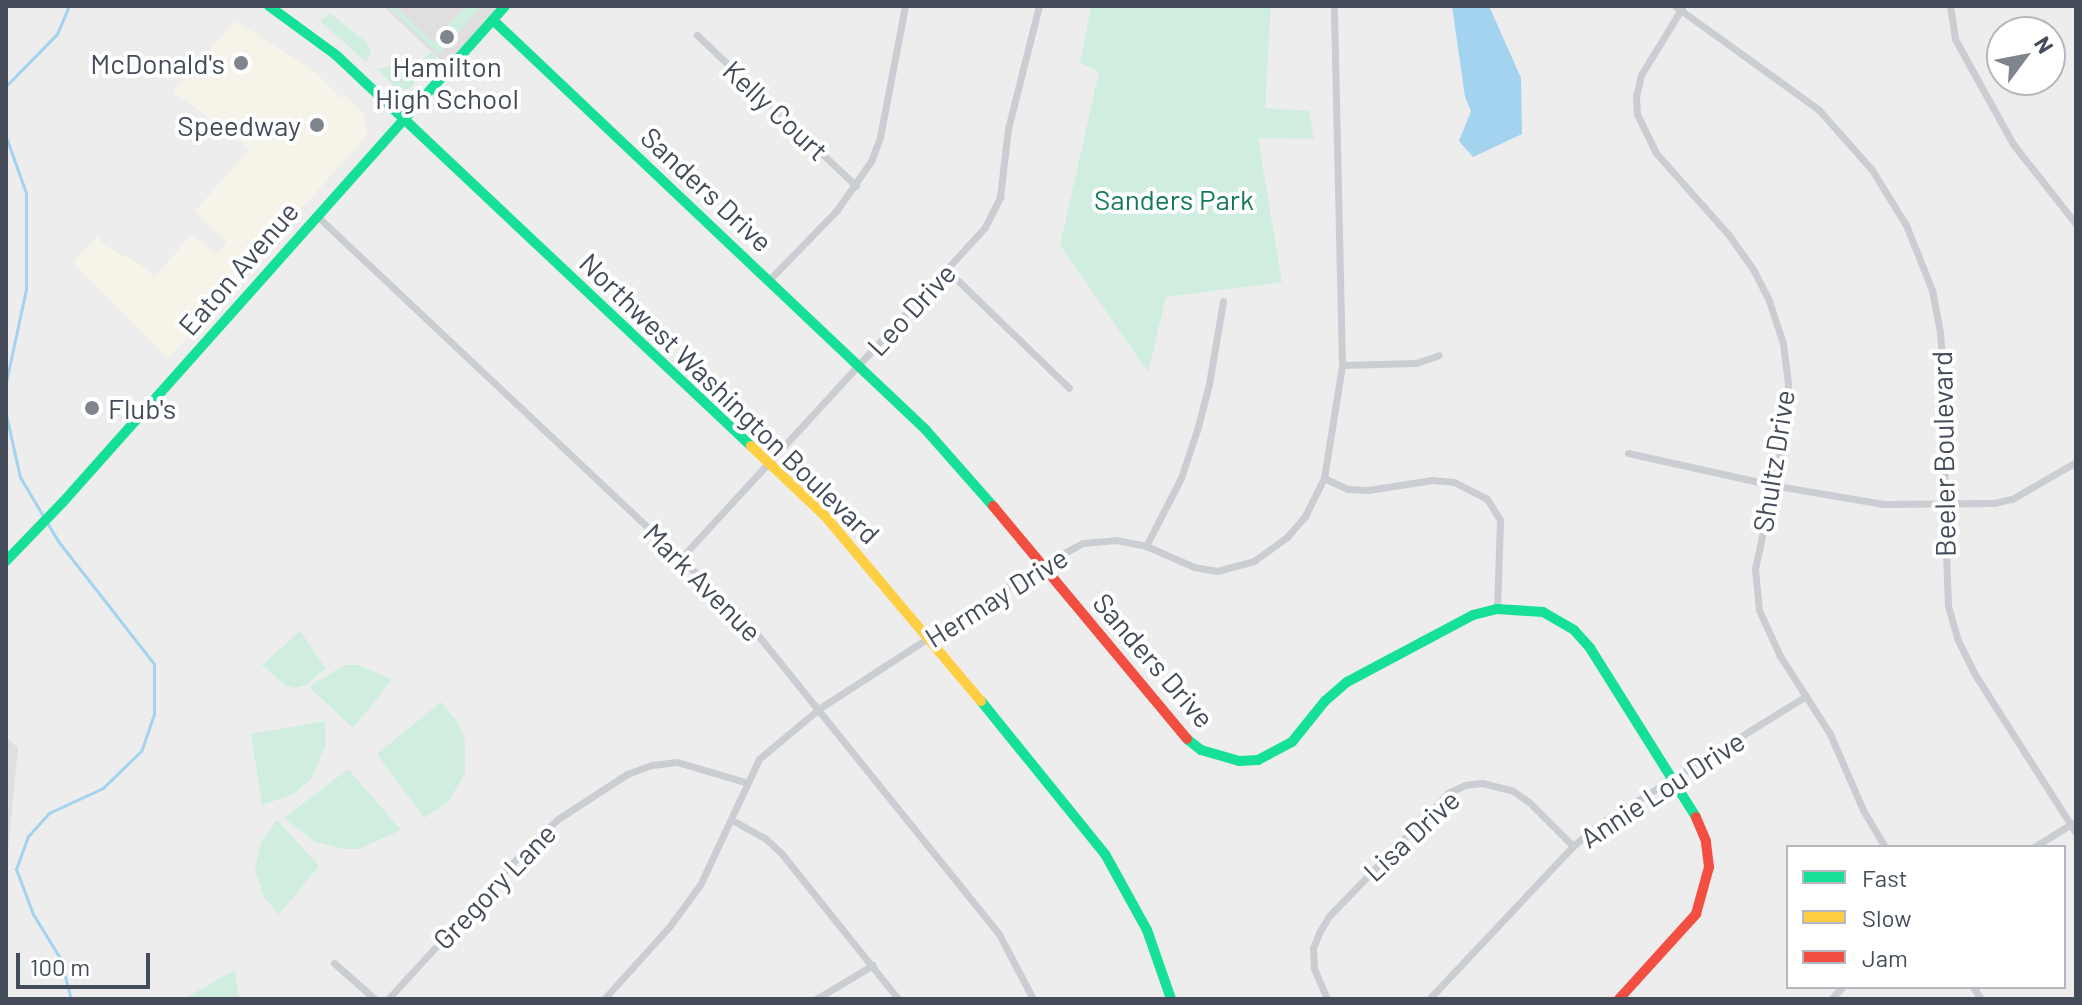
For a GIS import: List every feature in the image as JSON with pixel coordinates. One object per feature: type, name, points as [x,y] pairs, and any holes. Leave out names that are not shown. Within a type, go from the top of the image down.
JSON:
[{"type":"street","name":"Northwest Washington Boulevard","points":[[269,6],[325,46],[825,516],[1075,813],[1105,854],[1147,930],[1171,999]]},
{"type":"street","name":"Eaton Avenue","points":[[6,561],[63,502],[505,6]]},
{"type":"street","points":[[769,280],[856,186],[880,137],[905,6]]},
{"type":"street","name":"Leo Drive","points":[[681,558],[766,462],[948,271],[985,227],[1000,197],[1008,129],[1039,6]]},
{"type":"street","name":"Hermay Drive","points":[[604,999],[669,927],[700,885],[732,820],[745,782],[759,759],[820,708],[1041,565],[1083,543],[1098,539],[1146,546],[1171,560],[1217,571],[1254,561],[1287,537],[1305,516],[1324,478],[1336,424],[1342,365],[1334,6]]},
{"type":"street","points":[[1950,6],[1955,39],[2013,144],[2076,224]]},
{"type":"street","name":"Shultz Drive","points":[[1680,7],[1641,75],[1636,96],[1637,114],[1656,153],[1728,234],[1753,269],[1769,301],[1783,343],[1788,383],[1785,429],[1755,569],[1756,591],[1768,633],[1830,734],[1863,810],[1884,845]]},
{"type":"street","name":"Beeler Boulevard","points":[[1680,7],[1819,110],[1856,149],[1892,199],[1920,255],[1940,332],[1946,410],[1944,501],[1948,606],[1958,640],[1974,673],[2073,823],[2076,833]]},
{"type":"street","name":"Sanders Drive","points":[[493,20],[859,364],[969,477],[1186,738],[1221,758],[1258,760],[1292,742],[1325,701],[1368,669],[1473,615],[1497,609],[1543,612],[1574,630],[1590,648],[1672,779],[1706,841],[1709,867],[1696,914],[1619,999]]},
{"type":"street","name":"Kelly Court","points":[[697,35],[856,186]]},
{"type":"street","name":"Mark Avenue","points":[[316,215],[744,618],[820,708],[999,934],[1033,999]]},
{"type":"street","points":[[948,271],[1069,388]]},
{"type":"street","points":[[1146,546],[1181,478],[1197,430],[1209,384],[1223,301]]},
{"type":"street","points":[[1342,365],[1416,363],[1439,355]]},
{"type":"street","points":[[1628,453],[1772,485],[1883,504],[1944,501],[1994,503],[2012,499],[2076,462]]},
{"type":"street","points":[[1324,478],[1348,489],[1368,490],[1432,480],[1454,482],[1487,499],[1500,520],[1497,609]]},
{"type":"street","name":"Annie Lou Drive","points":[[1429,999],[1573,846],[1613,814],[1806,696]]},
{"type":"street","name":"Gregory Lane","points":[[388,999],[528,846],[558,819],[627,774],[652,765],[677,762],[745,782]]},
{"type":"street","name":"Lisa Drive","points":[[1327,999],[1314,968],[1313,948],[1320,931],[1329,916],[1448,793],[1465,785],[1482,783],[1513,791],[1529,802],[1573,846]]},
{"type":"street","points":[[732,820],[765,838],[782,854],[898,999]]},
{"type":"street","points":[[2037,845],[2073,823]]},
{"type":"street","points":[[334,963],[375,999]]},
{"type":"street","points":[[816,999],[873,965]]},
{"type":"shaded area","name":"Hamilton High School","points":[[383,6],[505,6],[450,69]]},
{"type":"shaded area","points":[[235,21],[313,70],[341,98],[347,96],[364,114],[367,135],[168,359],[73,262],[97,236],[105,246],[146,268],[154,278],[192,234],[216,255],[227,242],[195,211],[250,149],[173,91]]},
{"type":"shaded area","points":[[6,737],[18,748],[6,871]]},
{"type":"green space","points":[[387,6],[395,6],[433,42],[465,6],[482,6],[439,55]]},
{"type":"green space","name":"Sanders Park","points":[[1091,6],[1271,6],[1265,108],[1309,111],[1314,139],[1258,138],[1282,282],[1166,297],[1148,372],[1060,245],[1099,72],[1080,63]]},
{"type":"green space","points":[[330,13],[366,42],[371,52],[366,62],[320,21]]},
{"type":"green space","points":[[431,51],[437,57],[409,89],[398,90],[377,69],[393,66],[408,77]]},
{"type":"green space","points":[[300,631],[326,668],[306,685],[295,688],[286,686],[262,665]]},
{"type":"green space","points":[[344,665],[359,665],[392,680],[353,728],[309,687]]},
{"type":"green space","points":[[441,702],[457,721],[465,740],[465,773],[449,801],[424,818],[377,754]]},
{"type":"green space","points":[[325,721],[326,745],[311,779],[294,794],[262,805],[251,734]]},
{"type":"green space","points":[[348,769],[401,830],[359,849],[344,849],[314,841],[284,818]]},
{"type":"green space","points":[[277,820],[319,866],[279,915],[264,897],[255,870],[261,842]]},
{"type":"green space","points":[[235,970],[239,999],[184,999]]},
{"type":"water","points":[[1452,6],[1489,6],[1521,78],[1522,134],[1473,157],[1459,141],[1471,111],[1465,97]]},
{"type":"waterway","points":[[6,86],[57,34],[69,6]]},
{"type":"waterway","points":[[6,137],[26,193],[26,289],[6,382]]},
{"type":"waterway","points":[[6,415],[20,477],[58,541],[154,664],[154,714],[141,751],[103,788],[49,813],[28,836],[16,869],[33,914],[60,958],[71,999]]},
{"type":"traffic: fast","points":[[269,6],[336,55],[751,446]]},
{"type":"traffic: fast","points":[[6,561],[63,502],[505,6]]},
{"type":"traffic: fast","points":[[493,20],[925,429],[993,506]]},
{"type":"traffic: fast","points":[[1187,739],[1201,750],[1239,761],[1258,760],[1292,742],[1325,701],[1347,682],[1473,615],[1497,609],[1543,612],[1574,630],[1590,648],[1696,817]]},
{"type":"traffic: fast","points":[[981,701],[1105,854],[1147,930],[1171,999]]},
{"type":"traffic: slow","points":[[751,446],[825,516],[981,701]]},
{"type":"traffic: jam","points":[[993,506],[1187,739]]},
{"type":"traffic: jam","points":[[1619,999],[1696,914],[1709,867],[1706,841],[1696,817]]},
{"type":"place","name":"Hamilton High School","points":[[447,37]]},
{"type":"place","name":"McDonald's","points":[[241,63]]},
{"type":"place","name":"Speedway","points":[[317,125]]},
{"type":"place","name":"Flub's","points":[[92,408]]}]
